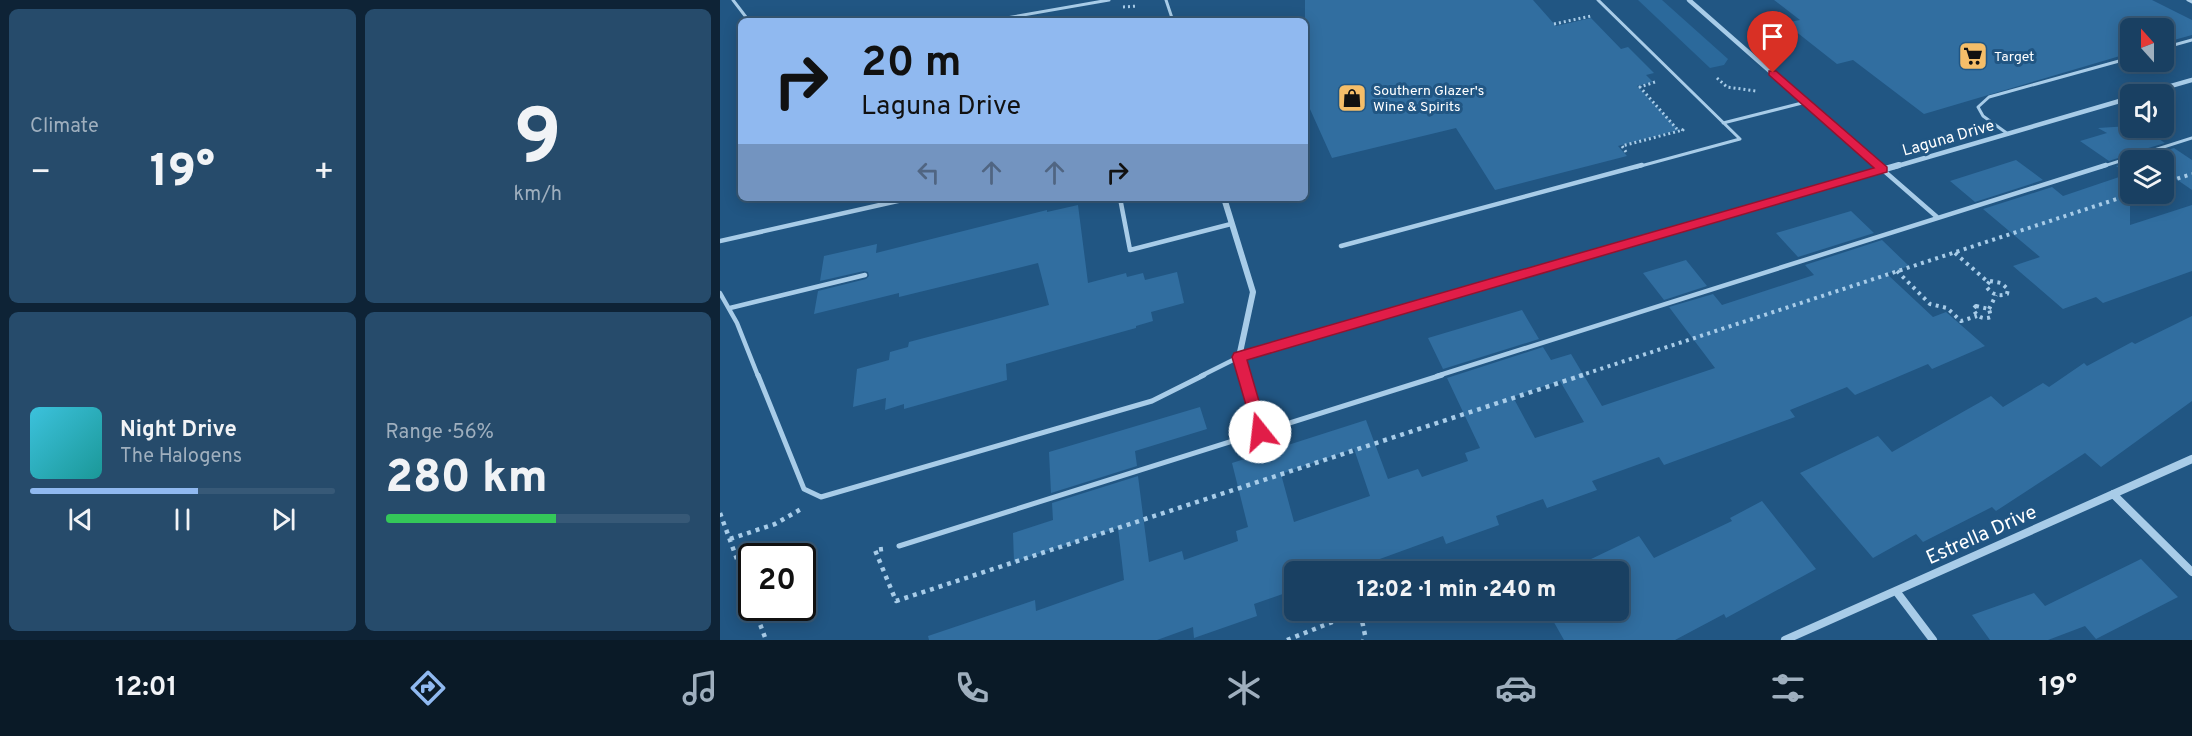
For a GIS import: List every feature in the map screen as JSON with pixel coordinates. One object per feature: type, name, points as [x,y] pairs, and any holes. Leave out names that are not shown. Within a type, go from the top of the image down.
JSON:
[{"type":"street","points":[[1689,0],[1883,170]]},
{"type":"street","points":[[2174,85],[2192,80]]},
{"type":"street","name":"Laguna Drive","points":[[1239,357],[2120,101]]},
{"type":"street","points":[[1225,201],[1253,292],[1239,357]]},
{"type":"street","name":"Estrella Drive","points":[[1785,640],[2192,459]]},
{"type":"street","points":[[2113,494],[2192,572]]},
{"type":"street","points":[[1896,591],[1933,640]]},
{"type":"lane","points":[[734,0],[747,18]]},
{"type":"lane","points":[[1006,18],[1109,0]]},
{"type":"lane","points":[[1166,0],[1172,18]]},
{"type":"lane","points":[[1341,246],[1740,140],[1598,0]]},
{"type":"lane","points":[[2174,45],[2192,40]]},
{"type":"lane","points":[[2008,134],[1983,116],[1978,107],[1989,97],[2120,61]]},
{"type":"lane","points":[[1723,123],[1806,102]]},
{"type":"lane","points":[[899,546],[2192,138]]},
{"type":"lane","points":[[1883,170],[1937,217]]},
{"type":"lane","points":[[720,241],[898,201]]},
{"type":"lane","points":[[1121,201],[1130,250],[1231,225]]},
{"type":"lane","points":[[730,308],[864,275]]},
{"type":"lane","points":[[720,294],[730,308],[804,489],[820,497],[1152,400],[1239,357],[1260,432]]},
{"type":"path","points":[[1554,24],[1592,16],[1589,14]]},
{"type":"path","points":[[1648,75],[1656,83],[1640,87],[1679,129]]},
{"type":"path","points":[[1718,78],[1727,87],[1756,91]]},
{"type":"path","points":[[2174,180],[2192,174]]},
{"type":"path","points":[[899,546],[875,550],[896,601],[2120,198]]},
{"type":"path","points":[[1954,252],[1988,282],[2001,283],[2008,289],[2005,295],[1996,295],[1988,289],[1988,282]]},
{"type":"path","points":[[1898,271],[1930,304],[1947,308],[1961,321],[1977,316],[1990,318],[1992,315],[1989,309]]},
{"type":"path","points":[[1989,309],[1996,295]]},
{"type":"path","points":[[1977,316],[1973,309],[1976,306],[1989,309]]},
{"type":"path","points":[[730,539],[775,524],[820,497]]},
{"type":"path","points":[[720,513],[738,561]]},
{"type":"path","points":[[1287,640],[1360,611],[1365,635],[1363,640]]},
{"type":"path","points":[[759,621],[766,640]]},
{"type":"shaded area","points":[[1638,0],[1662,0],[1728,59],[1724,65],[1710,68]]},
{"type":"building","points":[[1305,0],[1533,0],[1556,26],[1591,18],[1621,49],[1628,47],[1654,73],[1646,75],[1653,82],[1637,86],[1679,130],[1618,146],[1627,156],[1495,190],[1456,128],[1332,158],[1308,105],[1308,18],[1305,18]]},
{"type":"building","name":"Target","points":[[1774,0],[2152,0],[2192,20],[2192,35],[2174,40],[2174,18],[2120,18],[2120,56],[1924,114],[1853,60],[1837,64],[1785,23],[1800,20]]},
{"type":"building","points":[[2120,127],[2120,138],[2157,138],[2165,143],[2142,150],[2130,148],[2130,150],[2120,150],[2120,157],[2109,161],[2080,141],[2107,133],[2098,128]]},
{"type":"building","points":[[2174,148],[2192,160],[2192,190],[2174,178],[2174,150],[2167,150]]},
{"type":"building","points":[[2016,160],[2043,180],[1975,202],[1950,181]]},
{"type":"building","points":[[2120,177],[2120,204],[2130,204],[2130,225],[2192,205],[2192,271],[2103,303],[2096,297],[2063,309],[2013,266],[2040,257],[1983,209],[2052,187],[2063,196]]},
{"type":"building","points":[[1078,205],[1088,283],[1126,273],[1127,277],[1143,273],[1145,280],[1177,272],[1184,303],[1151,312],[1153,321],[1136,326],[1136,328],[1006,364],[1007,380],[904,409],[904,404],[885,410],[886,398],[853,407],[857,369],[889,360],[890,352],[908,347],[909,342],[1049,305],[1038,263],[899,297],[899,293],[814,314],[818,291],[866,279],[869,276],[868,272],[864,271],[820,281],[824,256],[877,244],[876,253],[1047,210],[1047,212]]},
{"type":"building","points":[[1851,211],[1874,233],[1798,257],[1776,233]]},
{"type":"building","points":[[1882,240],[1909,266],[1887,274],[1933,317],[1946,312],[1985,346],[1932,369],[1928,364],[1855,395],[1847,387],[1790,410],[1795,417],[1664,465],[1659,457],[1592,481],[1597,490],[1547,508],[1543,499],[1496,516],[1499,525],[1446,544],[1443,536],[1374,561],[1284,561],[1284,594],[1254,604],[1257,616],[1194,638],[1193,627],[1157,640],[929,640],[928,636],[1035,600],[1036,611],[1124,580],[1118,528],[1014,562],[1013,533],[1053,520],[1052,503],[1138,476],[1149,562],[1182,551],[1184,560],[1238,541],[1236,531],[1248,527],[1232,463],[1366,420],[1388,479],[1418,469],[1422,477],[1468,461],[1465,453],[1480,448],[1447,378],[1543,347],[1551,360],[1571,354],[1602,406],[1715,368],[1669,307],[1713,294],[1722,305],[1814,275],[1805,265]],"holes":[[[1560,381],[1584,422],[1535,438],[1513,397]],[[1354,449],[1370,496],[1294,522],[1281,474]]]},
{"type":"building","points":[[1686,260],[1707,286],[1664,300],[1643,273]]},
{"type":"building","points":[[1522,310],[1539,339],[1443,369],[1428,338]]},
{"type":"building","points":[[2192,316],[2192,401],[2101,467],[2085,453],[1996,511],[1992,507],[1923,542],[1916,534],[1873,558],[1800,473],[1878,436],[1892,452],[1991,396],[2003,407],[2043,383],[2049,387],[2084,363],[2087,366],[2132,342],[2135,344]]},
{"type":"building","points":[[1200,407],[1207,429],[1135,451],[1137,466],[1051,493],[1049,452]]},
{"type":"building","points":[[1762,501],[1816,569],[1726,618],[1724,614],[1675,640],[1564,640],[1553,621],[1629,621],[1629,561],[1587,561],[1639,536],[1654,558],[1732,521],[1730,518]]},
{"type":"building","points":[[2141,559],[2178,597],[2096,639],[2085,626],[2048,640],[1990,640],[1972,615],[2034,593],[2045,606]]},
{"type":"place","name":"Target","points":[[1973,56]]},
{"type":"place","name":"Southern Glazer's Wine & Spirits","points":[[1352,98]]},
{"type":"route","points":[[1260,432],[1239,357],[1883,170],[1773,73]]}]
